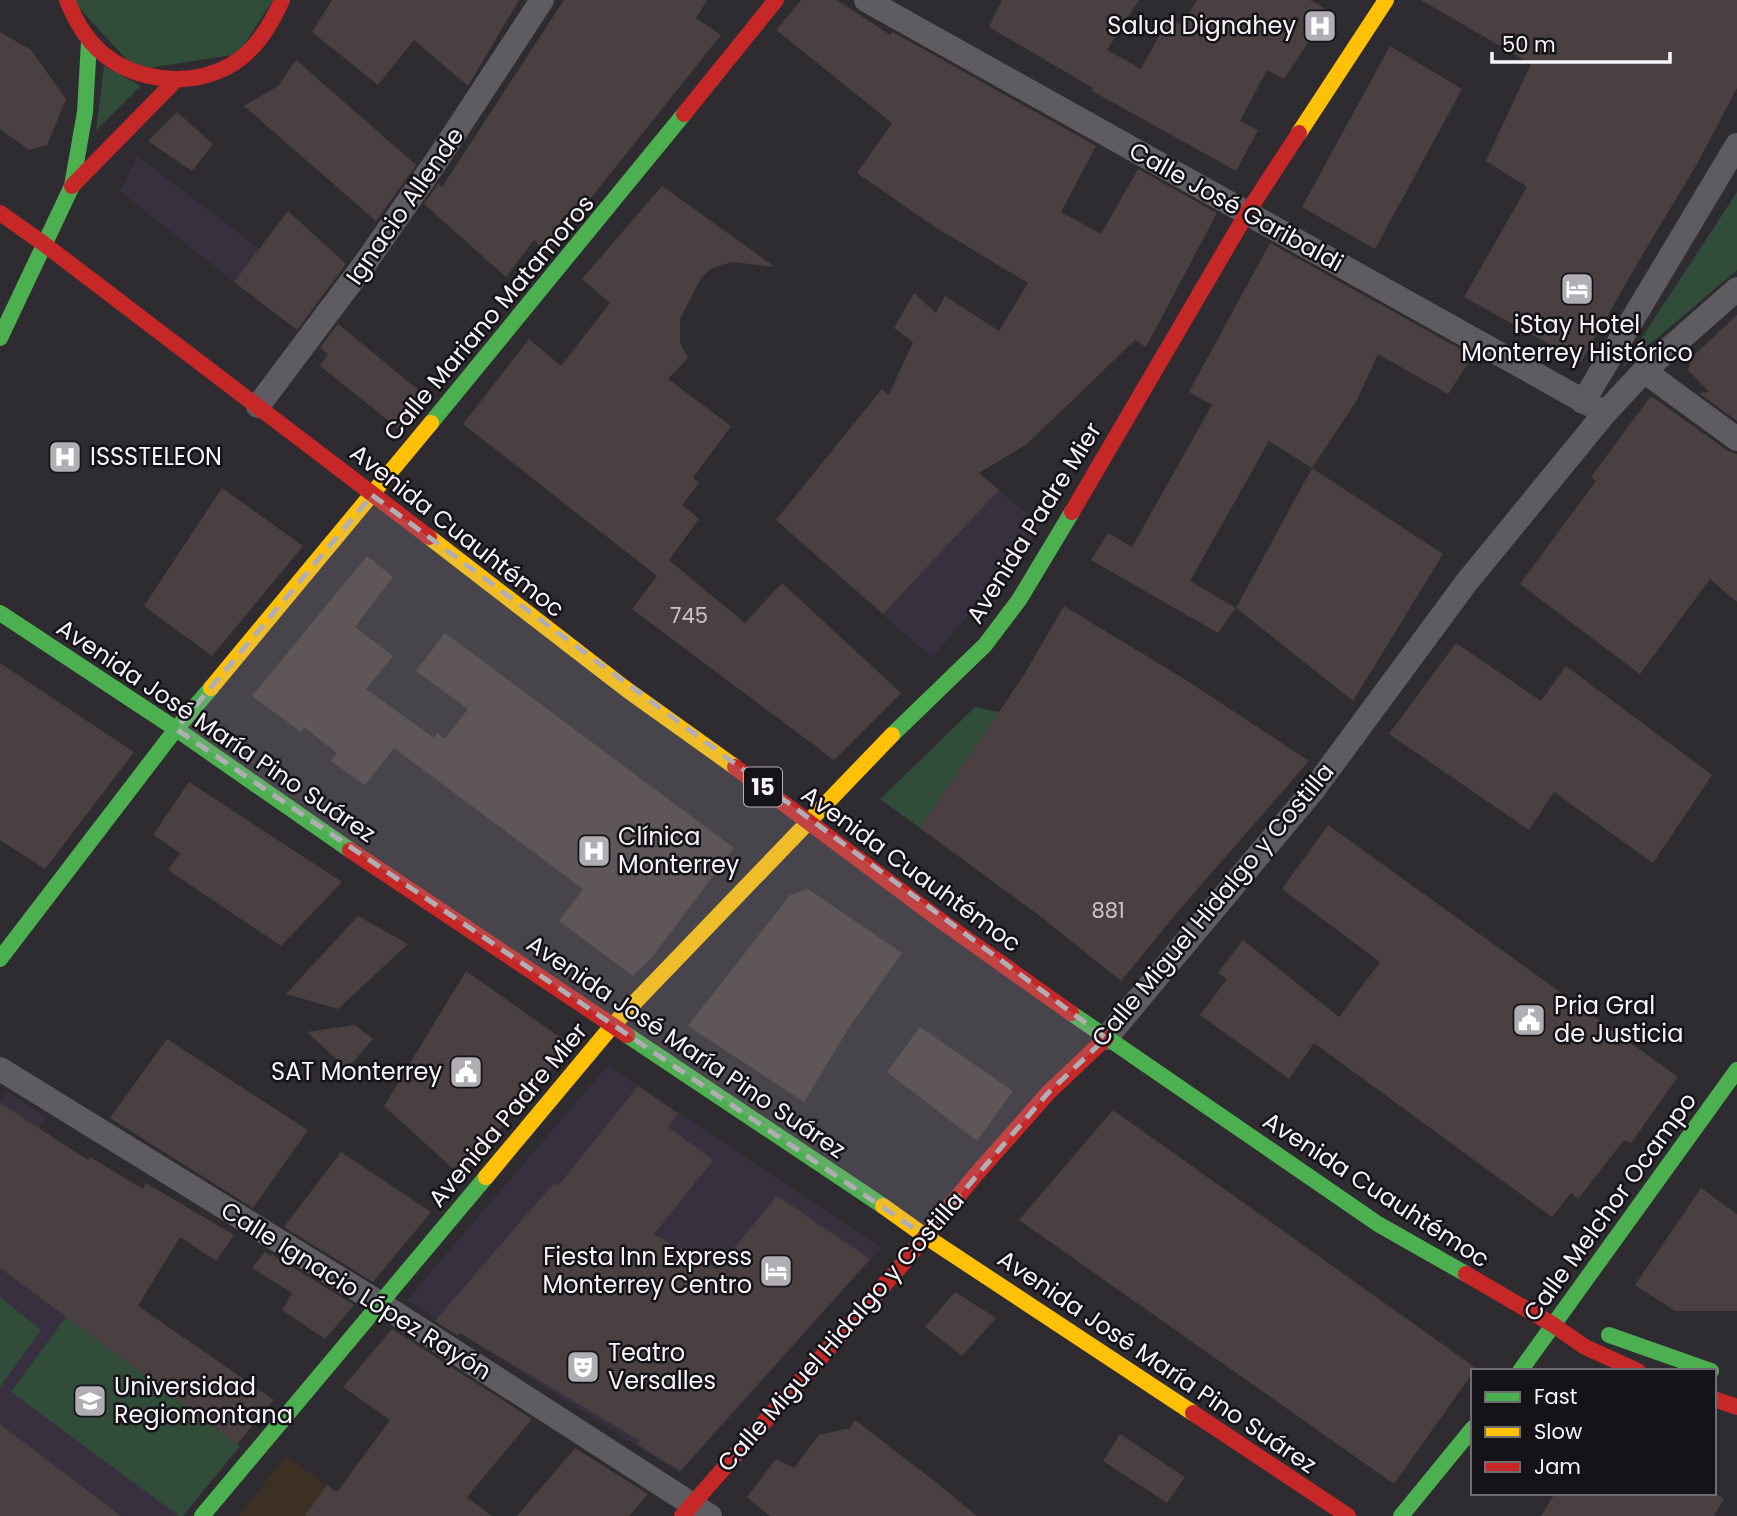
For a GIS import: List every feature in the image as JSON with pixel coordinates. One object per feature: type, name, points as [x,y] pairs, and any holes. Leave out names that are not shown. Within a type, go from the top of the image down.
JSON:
[{"type":"main road","points":[[67,0],[71,14],[89,41],[113,62],[141,75],[175,80],[202,76],[228,66],[251,49],[270,27],[282,0]]},
{"type":"main road","name":"Calle Mariano Matamoros","points":[[0,959],[176,729],[554,275],[776,0]]},
{"type":"main road","name":"Avenida Padre Mier","points":[[202,1516],[612,1026],[808,820],[925,701],[985,645],[1019,600],[1247,212],[1387,0]]},
{"type":"main road","points":[[0,338],[72,186],[85,112],[89,41]]},
{"type":"main road","points":[[72,186],[175,80]]},
{"type":"main road","name":"Avenida Cuauhtémoc","points":[[0,213],[258,406],[626,689],[808,820],[940,920],[1106,1038],[1378,1224],[1552,1324],[1585,1347],[1634,1369]]},
{"type":"main road","name":"Avenida José María Pino Suárez","points":[[0,613],[176,729],[269,795],[905,1220],[925,1236],[1349,1516]]},
{"type":"main road","name":"Calle Miguel Hidalgo y Costilla","points":[[695,1512],[973,1178],[1048,1093],[1106,1038]]},
{"type":"main road","name":"Calle Melchor Ocampo","points":[[1521,1369],[1737,1070]]},
{"type":"main road","name":"Avenida Cuauhtémoc","points":[[1552,1324],[1603,1334],[1705,1369]]},
{"type":"main road","points":[[1603,1334],[1699,1349]]},
{"type":"main road","points":[[1716,1400],[1737,1407]]},
{"type":"main road","points":[[1401,1516],[1471,1430]]},
{"type":"street","name":"Ignacio Allende","points":[[258,406],[366,262],[460,129],[542,0]]},
{"type":"street","name":"Calle José Garibaldi","points":[[866,0],[1605,413]]},
{"type":"street","points":[[1583,402],[1737,145]]},
{"type":"street","name":"Calle Miguel Hidalgo y Costilla","points":[[1106,1038],[1314,789],[1465,583],[1605,413],[1644,371],[1737,289]]},
{"type":"street","points":[[1644,371],[1737,439]]},
{"type":"street","name":"Calle Ignacio López Rayón","points":[[0,1069],[381,1304],[695,1512]]},
{"type":"highlighted area","points":[[372,495],[1106,1038],[1048,1093],[925,1236],[176,729]]},
{"type":"shaded area","points":[[137,156],[260,249],[234,282],[120,191]]},
{"type":"shaded area","points":[[882,389],[1042,527],[932,658],[776,520]]},
{"type":"shaded area","points":[[608,1065],[881,1248],[680,1473],[407,1300]]},
{"type":"shaded area","points":[[7,1092],[47,1117],[0,1187],[0,1102]]},
{"type":"shaded area","name":"Universidad Regiomontana","points":[[0,1268],[119,1355],[183,1516],[0,1516]]},
{"type":"shaded area","points":[[286,1456],[327,1485],[370,1516],[238,1516]]},
{"type":"green space","points":[[72,0],[273,0],[238,54],[136,70]]},
{"type":"green space","points":[[104,66],[141,86],[96,130]]},
{"type":"green space","points":[[1737,192],[1737,270],[1622,368]]},
{"type":"green space","points":[[975,707],[999,712],[920,828],[880,799]]},
{"type":"green space","points":[[0,1297],[41,1330],[0,1387]]},
{"type":"green space","points":[[66,1317],[240,1446],[183,1516],[179,1516],[11,1392]]},
{"type":"building","points":[[332,0],[519,0],[468,86],[414,40],[378,85],[312,32]]},
{"type":"building","points":[[564,0],[707,0],[696,18],[721,35],[547,253],[534,240],[506,277],[424,204],[438,184],[442,187]]},
{"type":"building","points":[[801,0],[837,0],[890,35],[893,32],[1096,146],[1061,212],[1101,234],[1138,169],[1217,213],[1146,347],[1135,340],[1027,444],[979,473],[999,490],[883,614],[776,520],[882,389],[889,395],[913,342],[894,328],[914,293],[936,313],[945,296],[999,331],[1028,283],[935,227],[857,173],[892,123],[776,30]]},
{"type":"building","points":[[1002,0],[1139,0],[1107,50],[1141,69],[1169,18],[1182,25],[1197,0],[1310,0],[1329,11],[1284,79],[1267,70],[1240,121],[1258,130],[1236,171],[1092,91],[1093,88],[989,27]]},
{"type":"building","points":[[1421,0],[1737,0],[1737,88],[1697,164],[1581,362],[1464,297],[1527,187],[1486,161],[1531,64]]},
{"type":"building","points":[[0,32],[31,50],[66,99],[47,145],[29,150],[0,129]]},
{"type":"building","points":[[1390,46],[1462,89],[1375,249],[1302,207]]},
{"type":"building","points":[[296,60],[416,165],[376,221],[244,106],[278,86]]},
{"type":"building","points":[[177,112],[213,144],[192,171],[148,141]]},
{"type":"building","points":[[662,186],[775,267],[732,262],[712,268],[701,278],[680,319],[680,343],[688,358],[668,379],[731,426],[693,478],[699,483],[682,505],[699,519],[669,560],[745,623],[782,583],[901,693],[834,760],[632,609],[657,576],[463,424],[529,339],[561,366],[610,303],[582,279]]},
{"type":"building","points":[[288,211],[346,264],[297,330],[234,282]]},
{"type":"building","points":[[1270,243],[1473,356],[1448,394],[1378,354],[1357,400],[1312,468],[1269,441],[1190,581],[1236,608],[1218,633],[1091,560],[1108,533],[1132,547],[1212,405],[1189,392]]},
{"type":"building","points":[[1737,315],[1737,421],[1699,393],[1709,392],[1688,370],[1692,357]]},
{"type":"building","points":[[338,324],[427,397],[400,430],[320,366],[328,354],[320,348]]},
{"type":"building","points":[[1651,396],[1728,451],[1737,454],[1737,602],[1710,579],[1640,674],[1520,584],[1596,481],[1591,477]]},
{"type":"building","points":[[1312,468],[1443,554],[1353,701],[1236,608]]},
{"type":"building","points":[[222,488],[303,546],[212,656],[144,606]]},
{"type":"building","points":[[367,556],[393,577],[355,627],[393,656],[366,689],[434,738],[437,733],[445,739],[468,709],[416,671],[445,633],[734,848],[653,956],[633,976],[559,921],[583,889],[394,748],[365,785],[331,761],[337,753],[304,727],[301,732],[252,696]]},
{"type":"building","points":[[1064,606],[1186,680],[1309,761],[1121,981],[1037,914],[920,828],[1024,675]]},
{"type":"building","points":[[1456,643],[1541,701],[1566,666],[1712,775],[1653,863],[1554,792],[1529,830],[1389,734]]},
{"type":"building","points":[[0,663],[134,752],[45,869],[0,840]]},
{"type":"building","points":[[189,782],[342,882],[281,946],[168,870],[180,853],[153,835]]},
{"type":"building","points":[[1328,825],[1678,1077],[1631,1143],[1624,1140],[1578,1199],[1571,1193],[1552,1217],[1314,1043],[1289,1079],[1200,1015],[1227,979],[1218,973],[1243,940],[1339,1017],[1380,962],[1282,889]]},
{"type":"building","points":[[808,889],[902,953],[850,1026],[804,1102],[688,1026],[790,895]]},
{"type":"building","points":[[358,916],[408,944],[338,1009],[286,994]]},
{"type":"building","points":[[466,971],[571,1045],[461,1176],[384,1106]]},
{"type":"building","points":[[355,1025],[373,1039],[347,1069],[307,1032]]},
{"type":"building","points":[[920,1027],[1013,1091],[977,1141],[887,1072]]},
{"type":"building","points":[[167,1039],[308,1130],[253,1208],[110,1118]]},
{"type":"building","points":[[638,1086],[678,1114],[668,1127],[713,1160],[654,1234],[717,1269],[777,1196],[870,1259],[680,1471],[637,1444],[640,1441],[460,1333],[458,1336],[435,1321],[554,1183],[558,1186]]},
{"type":"building","points":[[0,1103],[88,1160],[90,1157],[143,1189],[146,1183],[234,1235],[216,1261],[180,1237],[138,1306],[274,1400],[237,1444],[0,1268]]},
{"type":"building","points":[[1113,1110],[1476,1368],[1471,1369],[1471,1375],[1394,1484],[1019,1220]]},
{"type":"building","points":[[341,1152],[431,1212],[373,1282],[284,1227]]},
{"type":"building","points":[[1701,1188],[1737,1214],[1737,1311],[1675,1311],[1635,1285]]},
{"type":"building","points":[[265,1252],[354,1305],[325,1339],[282,1310],[292,1293],[252,1268]]},
{"type":"building","points":[[955,1292],[996,1318],[962,1356],[925,1327]]},
{"type":"building","points":[[392,1329],[532,1419],[467,1497],[492,1516],[305,1516],[327,1485],[337,1492],[390,1420],[343,1387]]},
{"type":"building","points":[[855,1420],[977,1516],[770,1516],[747,1497],[776,1459],[794,1468],[819,1435],[850,1428]]},
{"type":"building","points":[[0,1424],[121,1516],[0,1516]]},
{"type":"building","points":[[1120,1434],[1185,1477],[1167,1503],[1103,1461]]},
{"type":"building","points":[[575,1448],[648,1494],[629,1516],[517,1516]]},
{"type":"building","points":[[1716,1494],[1724,1499],[1714,1516],[1541,1516],[1554,1495]]},
{"type":"traffic: fast","points":[[0,338],[72,186],[85,112],[89,42]]},
{"type":"traffic: fast","points":[[431,423],[684,114]]},
{"type":"traffic: fast","points":[[892,735],[985,645],[1019,600],[1072,512]]},
{"type":"traffic: fast","points":[[0,613],[176,729],[350,850]]},
{"type":"traffic: fast","points":[[0,959],[176,729],[211,688]]},
{"type":"traffic: fast","points":[[1071,1013],[1378,1224],[1466,1274]]},
{"type":"traffic: fast","points":[[627,1035],[883,1206]]},
{"type":"traffic: fast","points":[[1521,1369],[1737,1070]]},
{"type":"traffic: fast","points":[[202,1516],[486,1177]]},
{"type":"traffic: fast","points":[[1609,1335],[1705,1369]]},
{"type":"traffic: fast","points":[[1401,1516],[1471,1430]]},
{"type":"traffic: slow","points":[[1299,133],[1386,0]]},
{"type":"traffic: slow","points":[[211,688],[431,423]]},
{"type":"traffic: slow","points":[[429,537],[626,689],[735,767]]},
{"type":"traffic: slow","points":[[486,1177],[612,1026],[892,735]]},
{"type":"traffic: slow","points":[[883,1206],[1193,1413]]},
{"type":"traffic: jam","points":[[67,0],[83,32],[105,55],[138,73],[175,79],[212,73],[238,60],[261,37],[282,0]]},
{"type":"traffic: jam","points":[[684,114],[776,0]]},
{"type":"traffic: jam","points":[[72,186],[175,81]]},
{"type":"traffic: jam","points":[[1072,512],[1247,213],[1299,133]]},
{"type":"traffic: jam","points":[[0,213],[429,537]]},
{"type":"traffic: jam","points":[[735,767],[940,920],[1071,1013]]},
{"type":"traffic: jam","points":[[350,850],[627,1035]]},
{"type":"traffic: jam","points":[[682,1516],[1048,1093],[1106,1038]]},
{"type":"traffic: jam","points":[[1466,1274],[1552,1324],[1585,1347],[1634,1369]]},
{"type":"traffic: jam","points":[[1716,1400],[1737,1407]]},
{"type":"traffic: jam","points":[[1193,1413],[1348,1516]]},
{"type":"place","name":"Salud Dignahey","points":[[1320,26]]},
{"type":"place","name":"iStay Hotel Monterrey Histórico","points":[[1577,289]]},
{"type":"place","name":"ISSSTELEON","points":[[65,457]]},
{"type":"place","name":"Clínica Monterrey","points":[[594,851]]},
{"type":"place","name":"Pria Gral de Justicia","points":[[1529,1020]]},
{"type":"place","name":"SAT Monterrey","points":[[466,1072]]},
{"type":"place","name":"Fiesta Inn Express Monterrey Centro","points":[[776,1271]]},
{"type":"place","name":"Teatro Versalles","points":[[583,1367]]},
{"type":"place","name":"Universidad Regiomontana","points":[[90,1401]]}]
